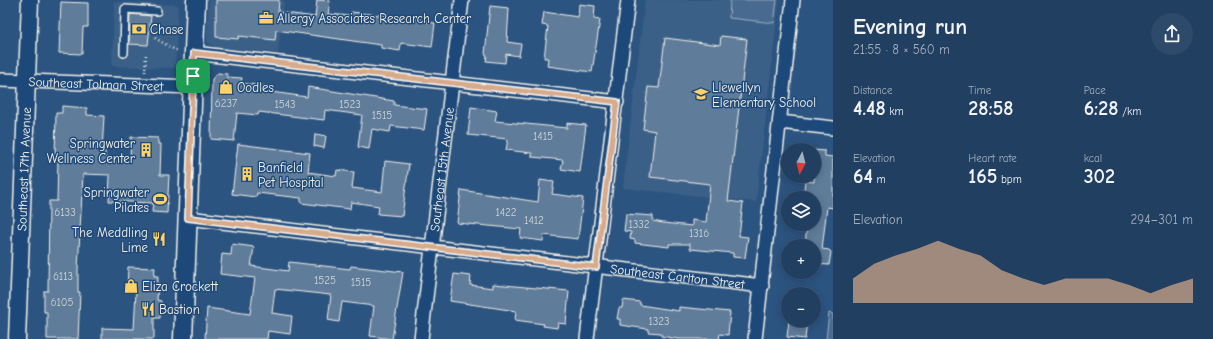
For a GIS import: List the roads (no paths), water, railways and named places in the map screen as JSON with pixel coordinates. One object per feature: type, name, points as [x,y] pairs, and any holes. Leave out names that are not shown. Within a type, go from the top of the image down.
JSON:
[{"type":"main road","points":[[183,339],[196,0]]},
{"type":"street","name":"Southeast 17th Avenue","points":[[17,339],[30,0]]},
{"type":"street","name":"Southeast 15th Avenue","points":[[421,339],[462,0]]},
{"type":"street","points":[[587,339],[617,102],[628,0]]},
{"type":"street","points":[[755,339],[793,0]]},
{"type":"street","points":[[194,53],[617,102]]},
{"type":"street","name":"Southeast Tolman Street","points":[[0,80],[193,87]]},
{"type":"street","points":[[780,122],[833,128]]},
{"type":"street","name":"Southeast Carlton Street","points":[[188,218],[762,286]]},
{"type":"lane","points":[[124,53],[125,10],[157,11]]},
{"type":"place","name":"Allergy Associates Research Center","points":[[266,18]]},
{"type":"place","name":"Chase","points":[[139,29]]},
{"type":"place","name":"Oodles","points":[[226,87]]},
{"type":"place","name":"Llewellyn Elementary School","points":[[701,94]]},
{"type":"place","name":"Springwater Wellness Center","points":[[146,150]]},
{"type":"place","name":"Banfield Pet Hospital","points":[[247,174]]},
{"type":"place","name":"Springwater Pilates","points":[[160,199]]},
{"type":"place","name":"The Meddling Lime","points":[[159,239]]},
{"type":"place","name":"Eliza Crockett","points":[[131,286]]},
{"type":"place","name":"Bastion","points":[[148,309]]}]
